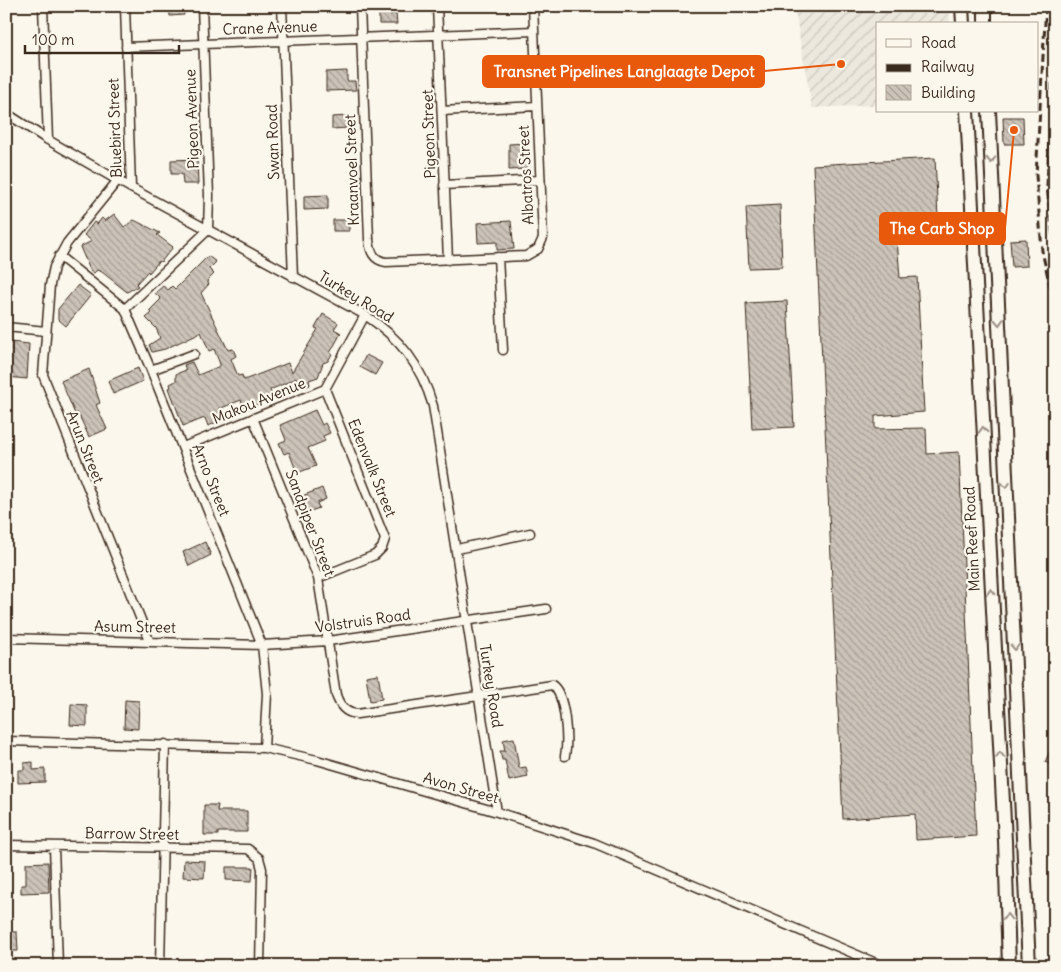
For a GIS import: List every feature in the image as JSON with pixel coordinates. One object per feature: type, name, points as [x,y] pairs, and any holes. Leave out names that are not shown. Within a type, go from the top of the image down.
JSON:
[{"type":"main road","points":[[962,6],[963,22]]},
{"type":"main road","points":[[985,6],[986,22]]},
{"type":"main road","name":"Main Reef Road","points":[[967,112],[1005,841],[1009,966]]},
{"type":"main road","points":[[989,112],[1029,966]]},
{"type":"main road","points":[[990,565],[1010,565]]},
{"type":"street","points":[[44,6],[48,140]]},
{"type":"street","name":"Bluebird Street","points":[[125,6],[131,188]]},
{"type":"street","name":"Pigeon Avenue","points":[[202,6],[209,196],[208,230]]},
{"type":"street","name":"Swan Road","points":[[282,6],[292,277]]},
{"type":"street","name":"Kraanvoel Street","points":[[360,6],[369,239],[372,253],[376,258],[386,262],[448,260]]},
{"type":"street","name":"Pigeon Street","points":[[437,6],[448,260]]},
{"type":"street","name":"Albatros Street","points":[[448,260],[526,256],[534,253],[541,244],[533,6]]},
{"type":"street","name":"Crane Avenue","points":[[126,47],[534,31]]},
{"type":"street","points":[[442,111],[536,106]]},
{"type":"street","name":"Turkey Road","points":[[6,113],[48,140],[131,188],[365,315],[398,340],[412,359],[428,388],[433,406],[497,812]]},
{"type":"street","name":"Arun Street","points":[[118,180],[67,243],[59,256],[50,285],[43,376],[149,640]]},
{"type":"street","points":[[444,185],[540,180]]},
{"type":"street","points":[[125,309],[208,230]]},
{"type":"street","name":"Arno Street","points":[[59,256],[125,309],[152,370],[262,644],[267,694],[264,748]]},
{"type":"street","points":[[498,257],[502,350]]},
{"type":"street","name":"Makou Avenue","points":[[183,447],[325,388],[365,315]]},
{"type":"street","points":[[6,327],[46,331]]},
{"type":"street","points":[[152,370],[194,354]]},
{"type":"street","name":"Edenvalk Street","points":[[318,578],[375,555],[382,548],[384,539],[325,388]]},
{"type":"street","name":"Sandpiper Street","points":[[253,418],[318,578],[336,695],[341,706],[351,713],[478,697]]},
{"type":"street","points":[[457,549],[530,533]]},
{"type":"street","name":"Volstruis Road","points":[[262,644],[328,641],[546,609]]},
{"type":"street","name":"Asum Street","points":[[6,638],[262,644]]},
{"type":"street","points":[[478,697],[548,684],[556,688],[561,700],[567,734],[565,756]]},
{"type":"street","name":"Avon Street","points":[[6,741],[264,748],[497,812],[594,843],[883,966]]},
{"type":"street","points":[[160,966],[165,744]]},
{"type":"street","name":"Barrow Street","points":[[6,845],[244,848],[256,854],[262,869],[260,966]]},
{"type":"street","points":[[54,846],[58,966]]},
{"type":"shaded area","points":[[794,6],[949,6],[950,22],[876,22],[876,105],[812,108]]},
{"type":"building","points":[[169,6],[183,6],[184,15],[170,16]]},
{"type":"building","points":[[379,14],[396,14],[397,24],[379,24]]},
{"type":"building","points":[[347,71],[347,81],[355,81],[356,90],[326,91],[326,72]]},
{"type":"building","points":[[348,116],[348,128],[332,129],[332,117]]},
{"type":"building","points":[[1003,117],[1023,117],[1024,144],[1004,144]]},
{"type":"building","points":[[526,143],[527,169],[509,170],[509,144]]},
{"type":"building","points":[[935,158],[939,238],[897,239],[900,278],[917,277],[924,412],[875,416],[875,429],[926,428],[927,454],[959,452],[976,836],[916,840],[915,814],[843,819],[813,165]]},
{"type":"building","points":[[197,159],[198,184],[183,184],[182,174],[171,174],[171,160]]},
{"type":"building","points":[[328,195],[328,209],[304,210],[304,196]]},
{"type":"building","points":[[780,205],[782,267],[749,268],[746,207]]},
{"type":"building","points":[[114,214],[124,227],[134,220],[160,233],[157,235],[173,247],[161,262],[159,261],[136,284],[138,286],[127,292],[102,272],[97,270],[94,273],[90,270],[80,247],[92,241],[84,235],[94,222],[97,224],[102,218],[105,221]]},
{"type":"building","points":[[333,220],[349,220],[349,231],[333,231]]},
{"type":"building","points":[[511,221],[514,249],[497,250],[497,242],[478,243],[477,223]]},
{"type":"building","points":[[1026,239],[1027,266],[1012,267],[1010,240]]},
{"type":"building","points":[[208,256],[216,262],[209,269],[214,274],[207,281],[209,284],[201,293],[228,350],[233,349],[236,356],[231,359],[238,376],[242,375],[244,380],[288,363],[292,372],[318,329],[315,328],[323,314],[338,323],[334,329],[341,333],[330,353],[332,354],[328,361],[323,363],[318,377],[309,380],[310,385],[302,388],[297,378],[270,390],[273,398],[245,410],[241,400],[219,409],[223,418],[217,420],[218,422],[208,426],[205,418],[183,426],[169,388],[171,387],[170,384],[176,381],[176,374],[186,370],[184,365],[192,362],[198,375],[220,366],[220,364],[214,349],[209,351],[201,332],[165,349],[152,352],[149,345],[160,338],[156,328],[146,318],[152,313],[149,311],[161,299],[155,293],[163,286],[168,290],[172,286],[175,289]]},
{"type":"building","points":[[78,285],[91,295],[66,326],[58,319],[58,309]]},
{"type":"building","points":[[787,301],[794,427],[752,429],[746,303]]},
{"type":"building","points":[[10,342],[29,344],[27,379],[7,377]]},
{"type":"building","points":[[366,355],[382,363],[375,375],[360,367]]},
{"type":"building","points":[[138,368],[143,381],[113,394],[108,381]]},
{"type":"building","points":[[89,369],[100,403],[96,405],[107,429],[89,437],[78,413],[75,414],[61,381]]},
{"type":"building","points":[[315,410],[322,425],[325,423],[330,433],[323,436],[325,441],[308,448],[316,466],[297,473],[289,452],[284,454],[279,443],[286,440],[280,425]]},
{"type":"building","points":[[322,488],[326,499],[317,503],[319,508],[308,512],[302,496]]},
{"type":"building","points":[[205,542],[211,555],[189,566],[183,552]]},
{"type":"building","points":[[378,674],[382,699],[370,701],[366,676]]},
{"type":"building","points":[[125,700],[139,701],[138,729],[124,728]]},
{"type":"building","points":[[71,704],[87,705],[87,726],[70,725]]},
{"type":"building","points":[[514,738],[519,768],[526,767],[528,777],[509,781],[505,760],[502,760],[500,751],[505,751],[503,740]]},
{"type":"building","points":[[1055,740],[1055,766],[1045,762]]},
{"type":"building","points":[[33,762],[33,770],[45,769],[45,782],[18,783],[18,770],[24,770],[24,763]]},
{"type":"building","points":[[204,805],[218,805],[217,811],[247,811],[247,832],[218,832],[218,835],[204,835]]},
{"type":"building","points":[[184,860],[205,861],[204,878],[183,877]]},
{"type":"building","points":[[48,862],[49,892],[21,893],[21,885],[26,885],[26,863]]},
{"type":"building","points":[[226,867],[253,867],[252,881],[226,880]]},
{"type":"building","points":[[6,932],[17,932],[18,951],[6,951]]},
{"type":"railway","points":[[1046,6],[1036,175],[1042,251],[1055,308]]},
{"type":"railway","points":[[1055,23],[1047,186],[1055,255]]},
{"type":"place","name":"Transnet Pipelines Langlaagte Depot","points":[[841,64]]},
{"type":"place","name":"The Carb Shop","points":[[1014,130]]}]
